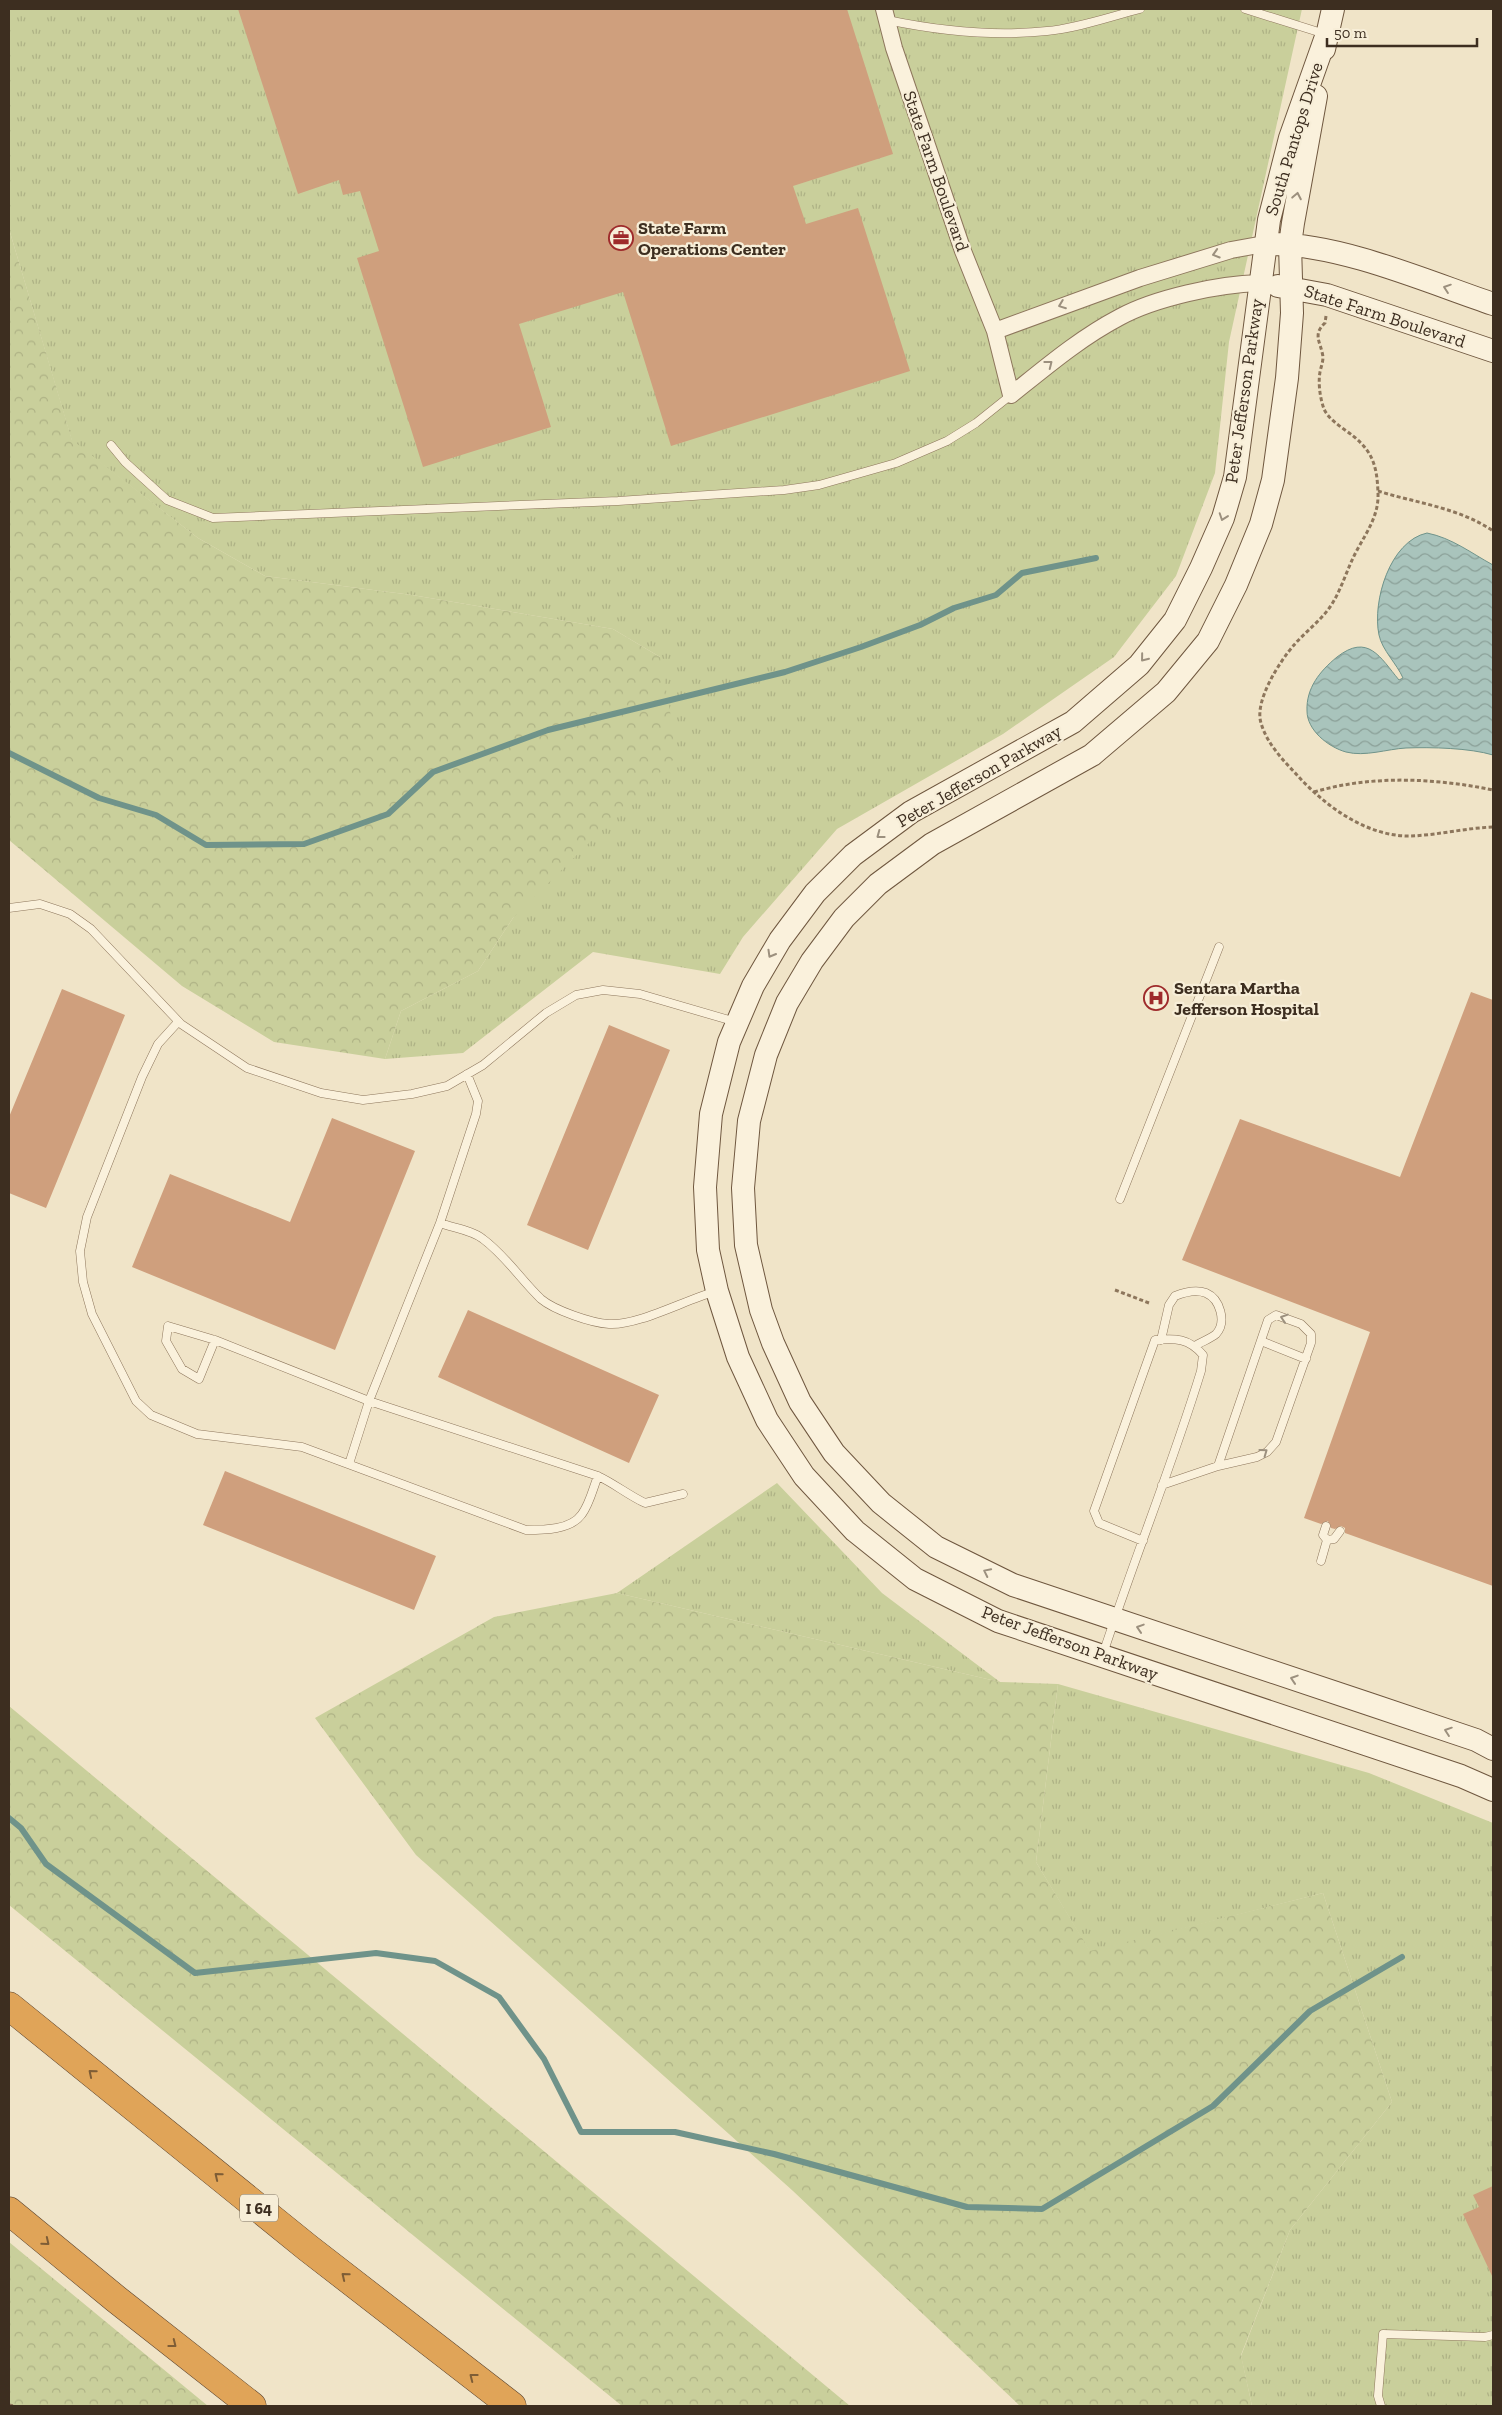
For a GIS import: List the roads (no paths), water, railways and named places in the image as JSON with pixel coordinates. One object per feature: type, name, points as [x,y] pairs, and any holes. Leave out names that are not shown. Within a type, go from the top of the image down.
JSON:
[{"type":"highway","name":"I 64","points":[[9,2006],[308,2248],[512,2406]]},
{"type":"highway","points":[[9,2212],[123,2305],[252,2406]]},
{"type":"street","name":"South Pantops Drive","points":[[1290,245],[1333,9]]},
{"type":"street","name":"State Farm Boulevard","points":[[885,14],[963,251],[995,331],[1011,395],[1090,334],[1121,316],[1152,304],[1230,285],[1259,283],[1291,287],[1327,295],[1493,351]]},
{"type":"street","name":"South Pantops Drive","points":[[1264,244],[1290,138],[1327,34]]},
{"type":"street","points":[[995,331],[1140,278],[1232,250],[1264,244],[1290,245],[1341,254],[1493,304]]},
{"type":"street","name":"Peter Jefferson Parkway","points":[[1264,244],[1235,476],[1223,518],[1175,620],[1139,665],[1073,722],[911,812],[853,855],[815,893],[780,940],[753,986],[729,1042],[711,1114],[705,1187],[708,1250],[717,1291],[738,1357],[767,1420],[804,1476],[855,1531],[915,1579],[998,1620],[1461,1776],[1493,1790]]},
{"type":"street","name":"Peter Jefferson Parkway","points":[[1290,245],[1291,287],[1287,378],[1273,480],[1262,524],[1236,585],[1208,640],[1166,692],[1092,755],[932,844],[878,884],[844,918],[812,961],[787,1003],[766,1055],[749,1121],[743,1188],[746,1236],[761,1310],[800,1402],[834,1453],[881,1503],[936,1547],[1013,1585],[1476,1740],[1493,1749]]},
{"type":"lane","points":[[885,14],[935,30],[1012,33],[1057,29],[1140,9]]},
{"type":"lane","points":[[1244,9],[1327,34]]},
{"type":"lane","points":[[111,444],[125,462],[167,500],[212,518],[628,500],[784,490],[819,485],[896,463],[947,441],[976,423],[1011,395]]},
{"type":"lane","points":[[9,908],[40,904],[70,914],[91,928],[178,1022],[247,1068],[321,1093],[363,1100],[412,1094],[447,1086],[483,1065],[546,1013],[576,995],[603,990],[640,994],[738,1022]]},
{"type":"lane","points":[[1120,1199],[1219,947]]},
{"type":"lane","points":[[178,1022],[158,1044],[142,1077],[87,1216],[80,1251],[82,1282],[92,1314],[136,1401],[150,1415],[197,1434],[302,1447],[526,1530],[547,1530],[571,1523],[582,1514],[598,1476]]},
{"type":"lane","points":[[349,1464],[370,1401],[440,1223],[478,1101],[468,1074]]},
{"type":"lane","points":[[440,1223],[481,1237],[511,1264],[542,1300],[563,1311],[609,1324],[643,1318],[691,1298],[717,1291]]},
{"type":"lane","points":[[1161,1340],[1169,1305],[1175,1296],[1186,1292],[1198,1291],[1207,1294],[1216,1302],[1221,1313],[1221,1323],[1216,1333],[1195,1346]]},
{"type":"lane","points":[[1162,1485],[1218,1466],[1257,1457],[1272,1447],[1276,1442],[1311,1343],[1311,1334],[1301,1324],[1276,1315],[1268,1320],[1218,1466]]},
{"type":"lane","points":[[215,1340],[199,1379],[182,1369],[166,1341],[168,1326],[215,1340],[370,1401],[598,1476],[619,1486],[629,1495],[645,1503],[683,1494]]},
{"type":"lane","points":[[1102,1656],[1143,1541],[1201,1371],[1203,1355],[1195,1346],[1178,1338],[1155,1340],[1094,1511],[1099,1523],[1143,1541]]},
{"type":"lane","points":[[1261,1341],[1306,1359]]},
{"type":"lane","points":[[1326,1526],[1323,1535],[1328,1540]]},
{"type":"lane","points":[[1328,1540],[1334,1539],[1340,1531]]},
{"type":"lane","points":[[1321,1561],[1328,1540]]},
{"type":"lane","points":[[1381,2406],[1378,2396],[1383,2334],[1486,2337],[1493,2335]]},
{"type":"water","points":[[1427,533],[1453,542],[1493,565],[1493,755],[1462,749],[1438,748],[1406,748],[1361,754],[1339,750],[1320,737],[1308,718],[1307,703],[1312,687],[1331,662],[1348,650],[1357,647],[1372,651],[1386,663],[1399,680],[1403,678],[1381,641],[1378,606],[1386,574],[1394,560],[1414,538]]},
{"type":"waterway","points":[[9,753],[99,798],[156,815],[206,845],[304,844],[388,814],[433,772],[548,730],[785,672],[861,647],[920,625],[954,608],[996,595],[1022,573],[1096,558]]},
{"type":"waterway","points":[[9,1818],[21,1828],[46,1864],[195,1973],[376,1953],[435,1961],[499,1997],[544,2059],[581,2132],[675,2132],[774,2154],[967,2207],[1042,2209],[1213,2106],[1310,2011],[1402,1957]]},
{"type":"place","name":"State Farm Operations Center","points":[[621,238]]},
{"type":"place","name":"Sentara Martha Jefferson Hospital","points":[[1156,998]]}]
